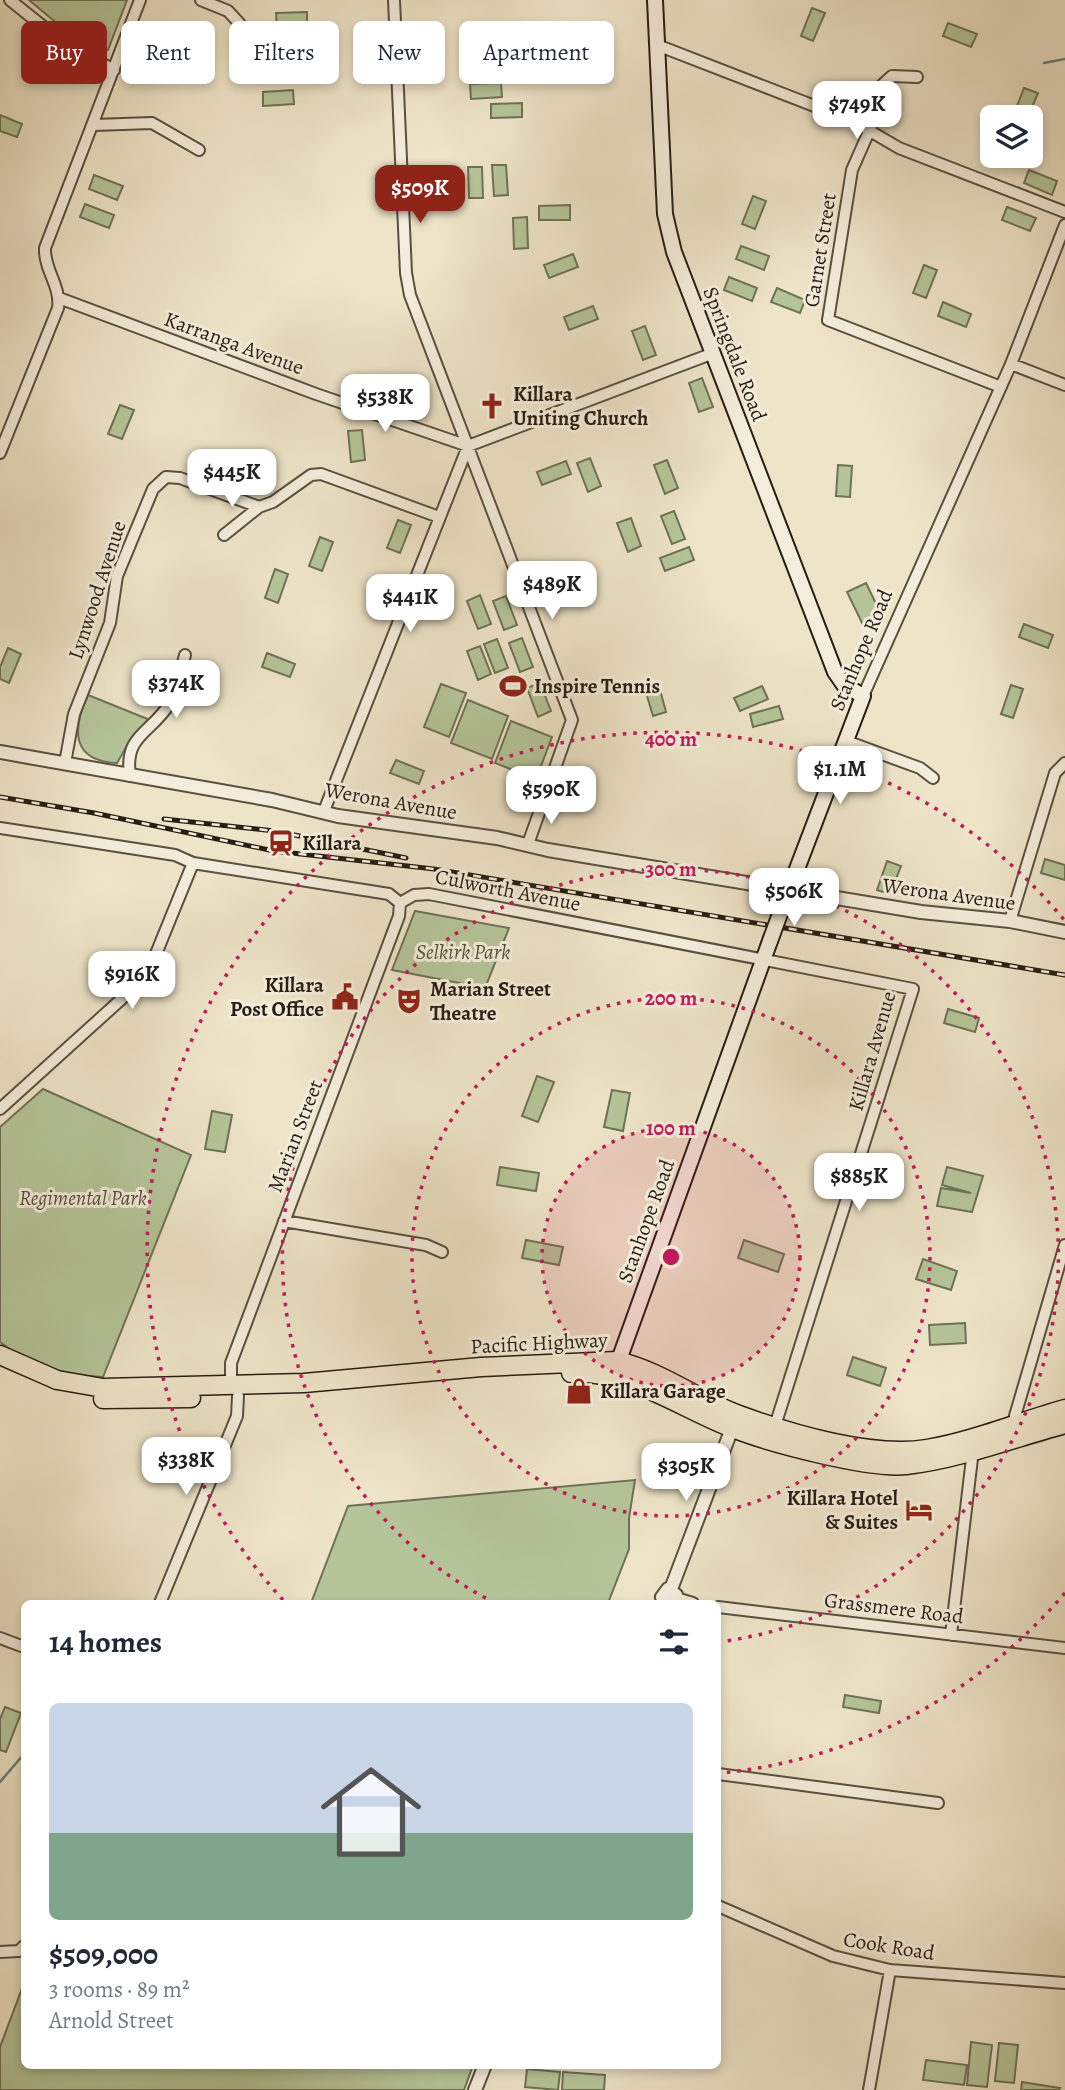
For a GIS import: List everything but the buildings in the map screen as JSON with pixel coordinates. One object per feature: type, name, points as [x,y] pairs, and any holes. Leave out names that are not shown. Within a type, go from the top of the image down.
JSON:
[{"type":"highway","name":"Pacific Highway","points":[[0,1355],[43,1375],[103,1388],[234,1390]]},
{"type":"highway","name":"Pacific Highway","points":[[0,1369],[38,1386],[100,1399],[234,1390],[481,1367],[637,1366],[734,1421],[852,1461],[903,1466],[973,1450],[1065,1409]]},
{"type":"highway","name":"Pacific Highway","points":[[734,1421],[775,1426],[857,1446],[901,1451],[1065,1424]]},
{"type":"main road","name":"Springdale Road","points":[[655,0],[665,214],[674,252],[837,677],[863,696]]},
{"type":"main road","name":"Stanhope Road","points":[[616,1368],[786,897],[863,696]]},
{"type":"street","points":[[10,0],[60,40],[114,70]]},
{"type":"street","points":[[0,453],[59,298],[46,263],[45,248],[140,0]]},
{"type":"street","points":[[201,0],[228,11],[237,21]]},
{"type":"street","points":[[394,0],[406,272],[411,295],[572,720],[528,844]]},
{"type":"street","points":[[657,45],[853,121],[899,148],[1065,212]]},
{"type":"street","points":[[869,130],[884,80],[892,76],[917,77]]},
{"type":"street","points":[[94,125],[152,123],[199,150]]},
{"type":"street","name":"Garnet Street","points":[[869,130],[852,170],[828,320],[1001,387]]},
{"type":"street","name":"Stanhope Road","points":[[863,696],[1011,364],[1065,225]]},
{"type":"street","name":"Karranga Avenue","points":[[59,298],[316,394],[468,446]]},
{"type":"street","points":[[324,811],[468,446],[711,354]]},
{"type":"street","points":[[1011,364],[1065,385]]},
{"type":"street","points":[[224,535],[259,507],[273,502],[311,475],[321,474],[439,517]]},
{"type":"street","name":"Lynwood Avenue","points":[[65,763],[74,714],[110,623],[117,576],[153,489],[166,477],[173,477],[259,507]]},
{"type":"street","points":[[130,776],[127,757],[131,747],[170,702],[185,655]]},
{"type":"street","points":[[845,741],[920,768],[933,778]]},
{"type":"street","name":"Werona Avenue","points":[[0,752],[324,811],[338,816],[528,844],[786,897],[1010,921],[1065,932]]},
{"type":"street","points":[[1010,921],[1055,773],[1065,763]]},
{"type":"street","points":[[0,828],[175,855],[193,863],[389,894],[400,903]]},
{"type":"street","points":[[0,1109],[147,976],[193,863]]},
{"type":"street","name":"Culworth Avenue","points":[[400,903],[414,895],[429,894],[765,959]]},
{"type":"street","name":"Marian Street","points":[[161,1600],[237,1416],[231,1363],[399,916],[400,903]]},
{"type":"street","name":"Killara Avenue","points":[[765,959],[913,989],[775,1426]]},
{"type":"street","points":[[284,1221],[426,1245],[442,1252]]},
{"type":"street","points":[[1016,1430],[1061,1269],[1065,1245]]},
{"type":"street","points":[[671,1598],[734,1421]]},
{"type":"street","points":[[951,1635],[973,1450]]},
{"type":"street","name":"Grassmere Road","points":[[721,1607],[1065,1648]]},
{"type":"street","points":[[0,1638],[21,1646]]},
{"type":"street","points":[[721,1774],[937,1803]]},
{"type":"street","name":"Cook Road","points":[[721,1907],[832,1956],[890,1970],[1065,1983]]},
{"type":"street","points":[[0,1952],[21,1949]]},
{"type":"street","points":[[869,2090],[890,1970]]},
{"type":"street","points":[[475,2090],[483,2069]]},
{"type":"green space","points":[[29,0],[127,0],[107,50],[107,21],[54,21]]},
{"type":"green space","points":[[812,8],[825,13],[813,41],[801,36]]},
{"type":"green space","points":[[307,12],[307,21],[277,21],[276,13]]},
{"type":"green space","points":[[948,23],[977,34],[971,47],[943,36]]},
{"type":"green space","points":[[470,84],[501,84],[502,97],[471,99]]},
{"type":"green space","points":[[1024,88],[1038,93],[1033,105],[1017,105]]},
{"type":"green space","points":[[293,90],[294,104],[263,106],[263,92]]},
{"type":"green space","points":[[522,103],[522,117],[491,118],[491,104]]},
{"type":"green space","points":[[0,115],[22,124],[17,137],[0,131]]},
{"type":"green space","points":[[492,165],[506,165],[508,195],[494,196]]},
{"type":"green space","points":[[468,167],[482,167],[483,198],[469,198]]},
{"type":"green space","points":[[1029,170],[1057,181],[1052,195],[1024,183]]},
{"type":"green space","points":[[94,175],[123,186],[117,200],[89,189]]},
{"type":"green space","points":[[753,196],[766,201],[755,229],[742,224]]},
{"type":"green space","points":[[85,204],[114,215],[109,228],[80,217]]},
{"type":"green space","points":[[570,205],[570,220],[539,220],[539,206]]},
{"type":"green space","points":[[1007,207],[1036,218],[1030,231],[1002,220]]},
{"type":"green space","points":[[527,217],[528,248],[514,249],[513,218]]},
{"type":"green space","points":[[741,246],[769,256],[764,270],[736,259]]},
{"type":"green space","points":[[573,254],[578,267],[549,278],[544,265]]},
{"type":"green space","points":[[924,265],[937,270],[926,298],[913,293]]},
{"type":"green space","points":[[729,277],[757,288],[752,301],[724,290]]},
{"type":"green space","points":[[777,288],[805,300],[800,313],[771,302]]},
{"type":"green space","points":[[943,302],[971,314],[966,327],[938,316]]},
{"type":"green space","points":[[593,306],[598,319],[569,330],[564,317]]},
{"type":"green space","points":[[645,326],[656,355],[643,360],[632,331]]},
{"type":"green space","points":[[702,378],[713,407],[699,412],[689,383]]},
{"type":"green space","points":[[120,405],[134,410],[122,439],[108,434]]},
{"type":"green space","points":[[362,430],[365,460],[351,462],[348,431]]},
{"type":"green space","points":[[590,458],[601,486],[588,492],[577,463]]},
{"type":"green space","points":[[667,460],[678,488],[665,494],[654,465]]},
{"type":"green space","points":[[566,461],[571,474],[542,485],[537,472]]},
{"type":"green space","points":[[838,465],[852,466],[850,497],[836,496]]},
{"type":"green space","points":[[674,511],[685,539],[672,544],[661,516]]},
{"type":"green space","points":[[631,518],[641,546],[628,552],[617,523]]},
{"type":"green space","points":[[398,520],[411,525],[400,553],[387,548]]},
{"type":"green space","points":[[320,537],[333,542],[322,571],[309,566]]},
{"type":"green space","points":[[689,547],[694,560],[665,571],[660,558]]},
{"type":"green space","points":[[275,569],[288,574],[278,603],[265,598]]},
{"type":"green space","points":[[866,583],[882,616],[863,625],[847,592]]},
{"type":"green space","points":[[480,595],[491,624],[478,629],[467,601]]},
{"type":"green space","points":[[506,596],[517,625],[504,630],[493,601]]},
{"type":"green space","points":[[1024,624],[1053,635],[1048,648],[1019,637]]},
{"type":"green space","points":[[522,638],[533,667],[520,672],[509,643]]},
{"type":"green space","points":[[497,639],[508,668],[495,673],[484,644]]},
{"type":"green space","points":[[480,646],[491,674],[478,680],[467,651]]},
{"type":"green space","points":[[8,648],[21,654],[9,683],[0,679],[0,667]]},
{"type":"green space","points":[[267,653],[295,664],[290,677],[262,667]]},
{"type":"green space","points":[[658,682],[666,712],[653,716],[644,686]]},
{"type":"green space","points":[[540,683],[551,711],[538,717],[527,688]]},
{"type":"green space","points":[[441,684],[466,693],[449,737],[424,727]]},
{"type":"green space","points":[[1011,685],[1023,689],[1013,718],[1001,714]]},
{"type":"green space","points":[[762,686],[768,699],[740,711],[734,698]]},
{"type":"green space","points":[[88,695],[150,720],[128,744],[117,763],[91,756],[83,750],[79,741],[79,720]]},
{"type":"green space","points":[[468,700],[508,716],[492,759],[451,743]]},
{"type":"green space","points":[[779,706],[783,719],[753,727],[750,714]]},
{"type":"green space","points":[[511,721],[552,737],[536,779],[495,763]]},
{"type":"green space","points":[[396,760],[424,771],[419,784],[390,773]]},
{"type":"green space","points":[[1045,859],[1065,865],[1065,880],[1041,873]]},
{"type":"green space","points":[[887,861],[901,866],[890,894],[877,890]]},
{"type":"green space","name":"Selkirk Park","points":[[415,911],[509,928],[485,988],[392,970]]},
{"type":"green space","points":[[948,1009],[979,1018],[975,1032],[944,1023]]},
{"type":"green space","points":[[537,1076],[554,1082],[538,1122],[522,1116]]},
{"type":"green space","name":"Regimental Park","points":[[43,1089],[191,1155],[103,1377],[48,1368],[23,1357],[0,1342],[0,1127]]},
{"type":"green space","points":[[612,1090],[630,1093],[623,1131],[604,1127]]},
{"type":"green space","points":[[212,1111],[232,1115],[225,1152],[205,1149]]},
{"type":"green space","points":[[500,1167],[539,1173],[536,1191],[497,1185]]},
{"type":"green space","points":[[947,1167],[983,1176],[972,1212],[937,1206],[941,1188],[971,1193],[942,1185]]},
{"type":"green space","points":[[526,1240],[563,1247],[559,1265],[522,1258]]},
{"type":"green space","points":[[744,1240],[784,1254],[778,1272],[738,1258]]},
{"type":"green space","points":[[923,1259],[957,1271],[951,1290],[916,1279]]},
{"type":"green space","points":[[965,1323],[966,1343],[930,1345],[929,1325]]},
{"type":"green space","points":[[853,1357],[886,1368],[880,1386],[847,1375]]},
{"type":"green space","points":[[635,1480],[629,1518],[629,1549],[609,1600],[312,1600],[348,1506]]},
{"type":"green space","points":[[845,1695],[881,1701],[879,1713],[843,1707]]},
{"type":"green space","points":[[5,1707],[21,1713],[6,1752],[0,1750],[0,1719]]},
{"type":"green space","points":[[21,1991],[21,2069],[472,2069],[464,2090],[0,2090],[0,2047]]},
{"type":"green space","points":[[971,2042],[992,2045],[987,2087],[967,2085]]},
{"type":"green space","points":[[999,2043],[1018,2045],[1014,2083],[995,2081]]},
{"type":"green space","points":[[926,2060],[967,2065],[964,2085],[923,2080]]},
{"type":"green space","points":[[527,2069],[560,2072],[558,2090],[525,2087]]},
{"type":"green space","points":[[563,2072],[605,2075],[604,2090],[562,2090]]},
{"type":"green space","points":[[1022,2082],[1060,2088],[1021,2090]]},
{"type":"waterway","points":[[1044,63],[1065,59]]},
{"type":"waterway","points":[[0,1782],[21,1758]]},
{"type":"railway","points":[[0,797],[94,813],[274,851],[434,869],[1065,975]]},
{"type":"railway","points":[[164,819],[275,831],[406,858]]},
{"type":"place","name":"Killara Uniting Church","points":[[492,406]]},
{"type":"place","name":"Inspire Tennis","points":[[513,686]]},
{"type":"place","name":"Killara","points":[[281,843]]},
{"type":"place","name":"Killara Post Office","points":[[345,997]]},
{"type":"place","name":"Marian Street Theatre","points":[[409,1001]]},
{"type":"place","name":"Killara Garage","points":[[579,1391]]},
{"type":"place","name":"Killara Hotel & Suites","points":[[919,1510]]}]
